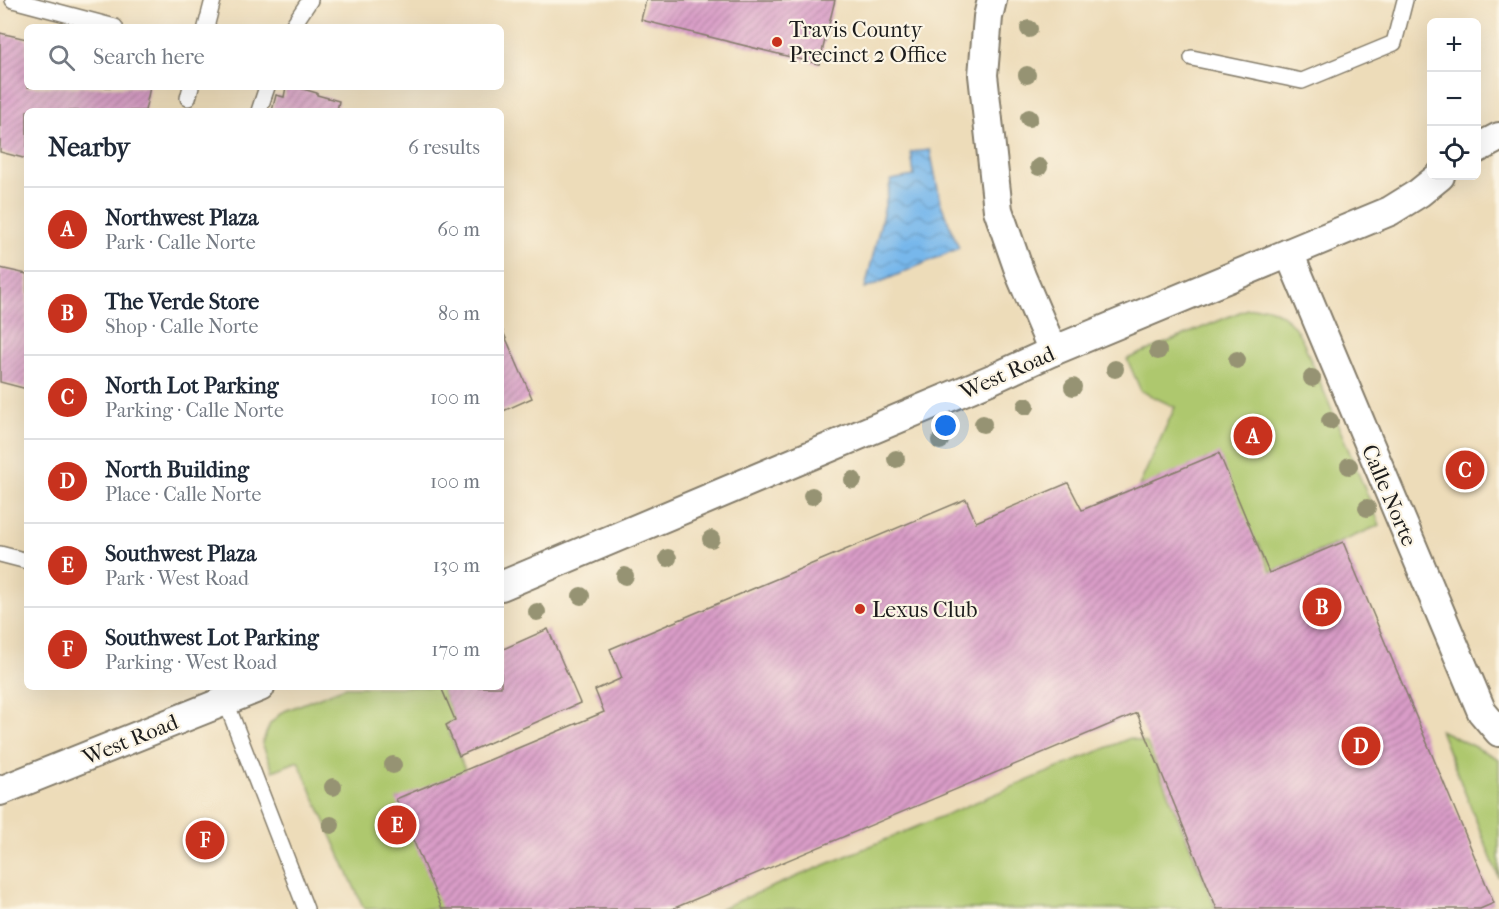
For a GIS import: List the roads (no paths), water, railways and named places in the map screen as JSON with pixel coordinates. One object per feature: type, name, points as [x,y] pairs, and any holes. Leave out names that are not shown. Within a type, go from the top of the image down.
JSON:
[{"type":"street","points":[[992,0],[983,75],[998,210],[1021,276],[1053,351]]},
{"type":"street","points":[[1481,146],[1499,137]]},
{"type":"street","name":"West Road","points":[[504,585],[992,379],[1053,351],[1390,211],[1435,180]]},
{"type":"street","name":"Calle Norte","points":[[1289,253],[1482,712],[1499,732]]},
{"type":"street","name":"West Road","points":[[0,790],[253,690]]},
{"type":"lane","points":[[13,0],[104,24]]},
{"type":"lane","points":[[207,24],[213,0]]},
{"type":"lane","points":[[294,24],[310,0]]},
{"type":"lane","points":[[1192,58],[1302,81],[1394,43],[1405,0]]},
{"type":"lane","points":[[260,108],[266,90]]},
{"type":"lane","points":[[0,554],[24,560]]},
{"type":"lane","points":[[226,702],[306,909]]},
{"type":"water","points":[[930,150],[941,204],[959,248],[865,289],[891,180],[914,176],[911,152]]},
{"type":"place","name":"Travis County Precinct 2 Office","points":[[777,42]]},
{"type":"place","name":"Northwest Plaza","points":[[1253,436]]},
{"type":"place","name":"North Lot Parking","points":[[1465,470]]},
{"type":"place","name":"The Verde Store","points":[[1322,607]]},
{"type":"place","name":"Lexus Club","points":[[860,609]]},
{"type":"place","name":"North Building","points":[[1361,746]]},
{"type":"place","name":"Southwest Plaza","points":[[397,825]]},
{"type":"place","name":"Southwest Lot Parking","points":[[205,840]]}]
